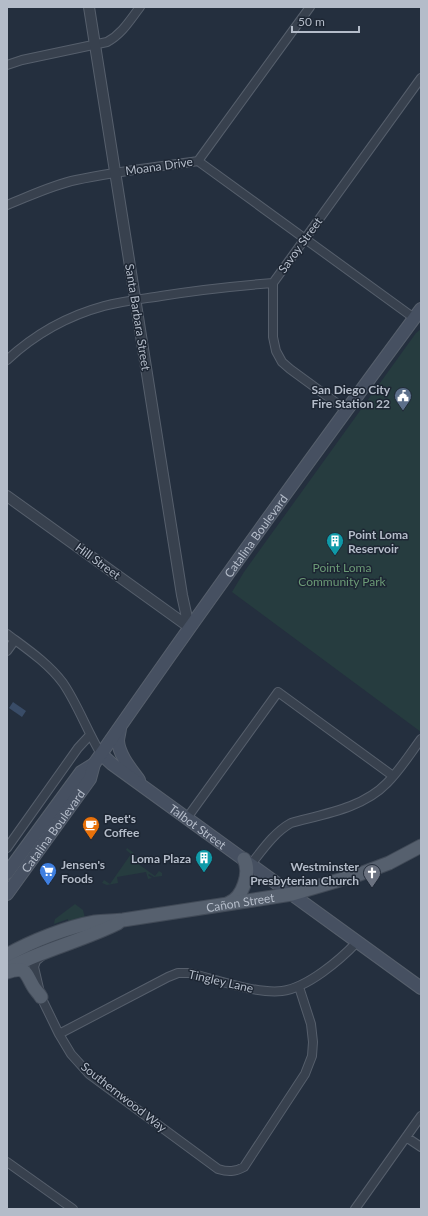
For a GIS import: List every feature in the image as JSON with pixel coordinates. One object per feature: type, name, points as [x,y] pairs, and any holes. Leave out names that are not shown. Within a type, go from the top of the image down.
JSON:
[{"type":"main road","name":"Catalina Boulevard","points":[[7,894],[90,779],[94,764],[190,627],[346,410],[418,314]]},
{"type":"main road","points":[[121,725],[118,740],[123,757],[146,789]]},
{"type":"main road","name":"Talbot Street","points":[[101,754],[112,764],[187,818],[247,865],[292,894],[421,988]]},
{"type":"main road","name":"Catalina Boulevard","points":[[7,873],[81,772],[94,764]]},
{"type":"main road","name":"Cañon Street","points":[[9,952],[72,928],[95,922],[123,920],[292,894],[360,874],[389,863],[421,846]]},
{"type":"main road","points":[[229,903],[234,901],[239,895],[244,885],[247,865]]},
{"type":"main road","name":"Cañon Street","points":[[7,970],[21,961],[101,932],[123,920]]},
{"type":"main road","points":[[7,970],[17,970],[28,974],[41,997]]},
{"type":"street","name":"Santa Barbara Street","points":[[88,7],[184,608],[190,627]]},
{"type":"street","points":[[7,65],[22,60],[95,46],[107,42],[117,37],[140,7]]},
{"type":"street","name":"Moana Drive","points":[[7,205],[40,191],[75,180],[198,162],[310,7]]},
{"type":"street","name":"Savoy Street","points":[[346,410],[282,362],[276,351],[273,337],[273,283],[421,78]]},
{"type":"street","points":[[198,162],[304,239],[418,314]]},
{"type":"street","points":[[7,360],[24,345],[45,331],[63,320],[82,312],[135,300],[199,290],[273,283]]},
{"type":"street","name":"Hill Street","points":[[7,496],[190,627]]},
{"type":"street","name":"Talbot Street","points":[[7,634],[40,659],[64,684],[101,754]]},
{"type":"street","points":[[7,651],[15,640]]},
{"type":"street","points":[[187,818],[278,692],[393,776]]},
{"type":"street","points":[[7,848],[78,748],[90,735]]},
{"type":"street","points":[[247,865],[274,836],[291,823],[342,809],[360,802],[378,791],[393,776],[421,739]]},
{"type":"street","name":"Tingley Lane","points":[[59,1034],[178,973],[189,973],[255,990],[282,991],[299,987],[322,972],[358,942]]},
{"type":"street","name":"Southernwood Way","points":[[52,949],[36,961],[34,967],[41,997],[59,1034],[71,1054],[90,1074],[218,1169],[227,1171],[236,1172],[244,1167],[305,1074],[312,1056],[313,1042],[311,1024],[299,987]]},
{"type":"street","points":[[355,1209],[421,1116]]},
{"type":"street","points":[[406,1137],[421,1147]]},
{"type":"street","points":[[7,1162],[73,1209]]},
{"type":"green space","name":"Point Loma Community Park","points":[[421,329],[421,732],[232,592],[244,572],[416,333]]},
{"type":"green space","points":[[127,848],[134,853],[132,855],[138,859],[141,858],[137,863],[155,876],[159,871],[162,873],[162,876],[154,877],[149,874],[148,875],[152,878],[148,879],[146,872],[117,877],[118,883],[107,885],[102,883],[104,880],[110,884],[131,854],[126,850]]},
{"type":"green space","points":[[75,904],[83,910],[85,918],[68,921],[68,919],[54,924],[55,919]]},
{"type":"water","points":[[13,702],[26,711],[22,717],[9,708]]},
{"type":"place","name":"San Diego City Fire Station 22","points":[[403,411]]},
{"type":"place","name":"Point Loma Reservoir","points":[[335,556]]},
{"type":"place","name":"Peet's Coffee","points":[[91,840]]},
{"type":"place","name":"Loma Plaza","points":[[204,873]]},
{"type":"place","name":"Jensen's Foods","points":[[48,886]]},
{"type":"place","name":"Westminster Presbyterian Church","points":[[372,888]]}]
